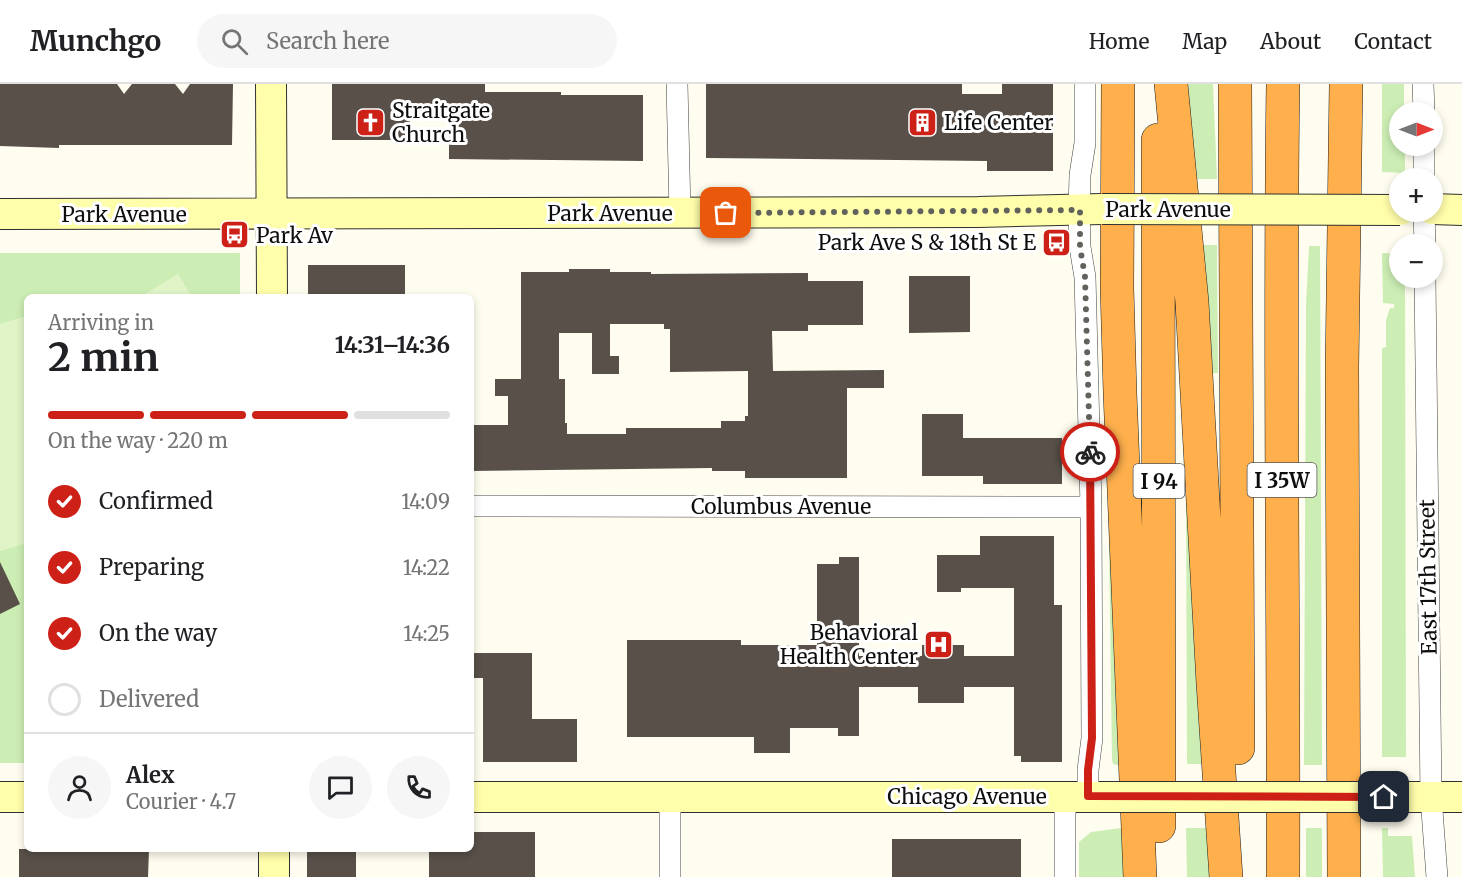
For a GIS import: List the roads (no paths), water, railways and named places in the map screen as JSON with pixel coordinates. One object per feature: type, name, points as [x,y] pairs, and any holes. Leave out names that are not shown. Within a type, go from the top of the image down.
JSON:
[{"type":"highway","points":[[1118,84],[1117,288],[1140,877]]},
{"type":"highway","name":"I 94","points":[[1158,84],[1159,877]]},
{"type":"highway","points":[[1171,84],[1192,302],[1213,683],[1227,877]]},
{"type":"highway","points":[[1228,84],[1235,178]]},
{"type":"highway","name":"I 35W","points":[[1235,84],[1238,877]]},
{"type":"highway","name":"I 35W","points":[[1283,84],[1281,266],[1283,877]]},
{"type":"highway","points":[[1345,877],[1342,368],[1346,84]]},
{"type":"highway","points":[[1342,368],[1361,84]]},
{"type":"street","points":[[271,84],[272,294]]},
{"type":"street","points":[[677,84],[680,213]]},
{"type":"street","points":[[1065,877],[1088,796],[1092,738],[1091,507],[1085,277],[1080,247],[1091,209],[1080,175],[1085,143],[1085,84]]},
{"type":"street","points":[[1423,84],[1424,102]]},
{"type":"street","name":"Park Avenue","points":[[0,214],[680,213],[1091,209],[1389,210]]},
{"type":"street","points":[[1443,209],[1462,210]]},
{"type":"street","name":"East 17th Street","points":[[1425,288],[1419,797],[1437,877]]},
{"type":"street","name":"Columbus Avenue","points":[[474,506],[1091,507]]},
{"type":"street","points":[[670,796],[670,877]]},
{"type":"street","points":[[0,797],[24,797]]},
{"type":"street","name":"Chicago Avenue","points":[[474,797],[1462,797]]},
{"type":"street","points":[[274,852],[274,877]]},
{"type":"place","name":"Straitgate Church","points":[[371,122]]},
{"type":"place","name":"Life Center","points":[[923,122]]},
{"type":"place","name":"Park Av","points":[[235,235]]},
{"type":"place","name":"Park Ave S & 18th St E","points":[[1057,242]]},
{"type":"place","name":"Behavioral Health Center","points":[[939,644]]}]
